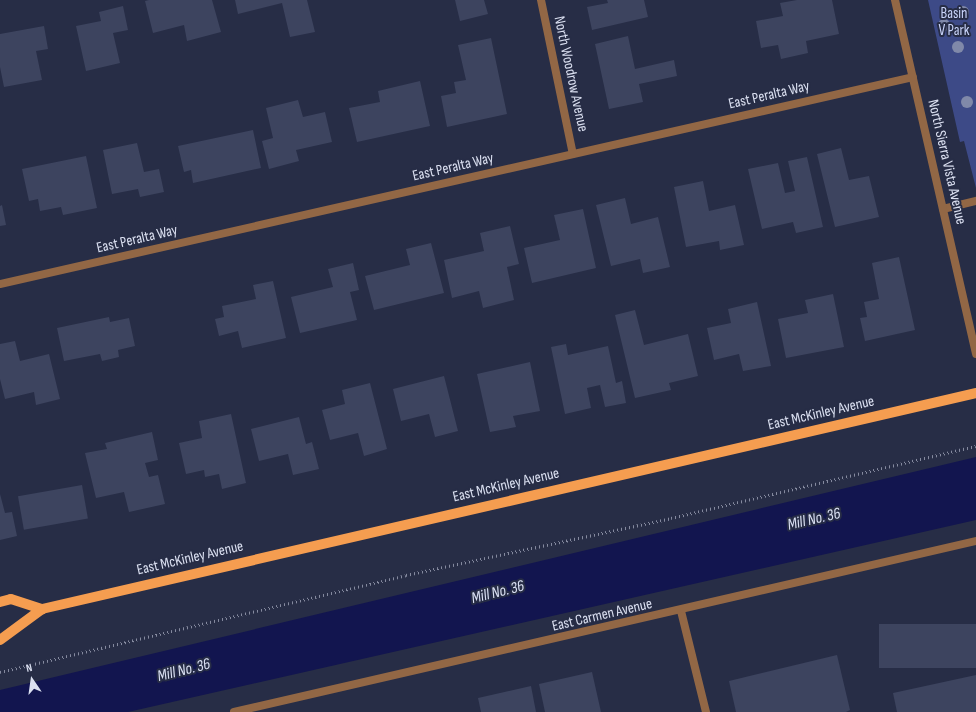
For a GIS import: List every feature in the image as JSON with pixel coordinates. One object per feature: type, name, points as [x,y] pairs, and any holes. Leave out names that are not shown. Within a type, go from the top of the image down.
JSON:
[{"type":"main road","name":"East McKinley Avenue","points":[[0,640],[42,609],[976,393]]},
{"type":"main road","points":[[0,602],[11,599],[42,609]]},
{"type":"street","name":"North Woodrow Avenue","points":[[541,0],[573,154]]},
{"type":"street","name":"North Sierra Vista Avenue","points":[[896,0],[976,354]]},
{"type":"street","name":"East Peralta Way","points":[[0,284],[913,77]]},
{"type":"street","points":[[943,209],[976,201]]},
{"type":"street","name":"East Carmen Avenue","points":[[234,712],[682,611],[976,541]]},
{"type":"street","points":[[682,611],[706,712]]},
{"type":"path","points":[[0,672],[406,575],[671,518],[976,446]]},
{"type":"green space","name":"Basin V Park","points":[[928,0],[976,0],[976,188],[964,141],[960,142]]},
{"type":"water","name":"Mill No. 36","points":[[976,457],[976,520],[128,712],[0,712],[0,690]]},
{"type":"building","points":[[212,0],[221,32],[187,41],[184,25],[153,33],[145,1]]},
{"type":"building","points":[[235,0],[307,0],[315,32],[290,37],[282,3],[238,14]]},
{"type":"building","points":[[455,0],[484,0],[488,14],[460,21]]},
{"type":"building","points":[[607,0],[644,0],[648,17],[592,30],[587,7],[608,3]]},
{"type":"building","points":[[797,0],[832,0],[839,34],[806,41],[808,53],[781,59],[778,45],[761,48],[756,21],[783,16],[780,3]]},
{"type":"building","points":[[123,6],[128,30],[113,33],[120,63],[86,71],[76,26],[101,21],[99,12]]},
{"type":"building","points":[[44,26],[48,49],[36,51],[42,80],[4,87],[0,67],[0,34]]},
{"type":"building","points":[[628,36],[635,69],[674,60],[677,76],[639,84],[643,102],[609,109],[595,44]]},
{"type":"building","points":[[491,38],[507,114],[447,127],[441,96],[456,93],[454,82],[466,80],[458,45]]},
{"type":"building","points":[[420,81],[430,126],[357,142],[349,108],[380,102],[378,91]]},
{"type":"building","points":[[298,100],[303,117],[325,112],[332,142],[296,150],[299,161],[269,169],[262,141],[273,138],[266,108]]},
{"type":"building","points":[[253,130],[261,168],[193,183],[191,170],[184,172],[178,146]]},
{"type":"building","points":[[137,143],[144,172],[159,169],[164,192],[140,197],[138,189],[112,194],[103,150]]},
{"type":"building","points":[[841,148],[849,180],[869,176],[879,217],[835,227],[817,154]]},
{"type":"building","points":[[86,156],[97,208],[63,215],[61,207],[40,211],[38,199],[29,201],[22,169]]},
{"type":"building","points":[[807,157],[823,227],[796,233],[793,222],[762,229],[748,169],[778,163],[785,193],[795,191],[788,161]]},
{"type":"building","points":[[703,181],[709,211],[735,205],[744,245],[720,250],[719,241],[686,247],[674,187]]},
{"type":"building","points":[[625,198],[631,224],[658,217],[670,267],[643,273],[640,259],[611,266],[596,205]]},
{"type":"building","points":[[2,205],[6,225],[0,226],[0,206]]},
{"type":"building","points":[[583,209],[596,268],[532,283],[524,248],[560,240],[554,215]]},
{"type":"building","points":[[510,226],[519,264],[507,267],[514,300],[483,308],[479,291],[452,298],[444,260],[484,251],[480,233]]},
{"type":"building","points":[[431,243],[444,293],[374,310],[365,276],[410,265],[406,249]]},
{"type":"building","points":[[899,257],[915,330],[865,341],[860,318],[867,317],[864,302],[879,299],[872,263]]},
{"type":"building","points":[[353,263],[359,290],[350,292],[357,320],[300,333],[291,297],[333,287],[328,269]]},
{"type":"building","points":[[273,281],[286,338],[242,348],[238,331],[219,336],[215,319],[224,317],[222,306],[256,299],[253,285]]},
{"type":"building","points":[[833,294],[844,347],[786,358],[778,319],[808,313],[805,300]]},
{"type":"building","points":[[757,302],[771,366],[743,371],[739,354],[714,360],[707,328],[731,323],[728,309]]},
{"type":"building","points":[[635,310],[644,345],[688,334],[698,376],[669,383],[671,390],[635,398],[615,315]]},
{"type":"building","points":[[109,317],[110,322],[129,318],[135,346],[118,350],[119,357],[102,361],[100,354],[64,361],[57,328]]},
{"type":"building","points":[[15,341],[20,361],[49,354],[60,399],[36,405],[34,392],[5,399],[0,379],[0,344]]},
{"type":"building","points":[[566,344],[568,355],[608,346],[616,383],[622,381],[626,403],[605,407],[600,385],[587,388],[591,408],[565,414],[551,347]]},
{"type":"building","points":[[530,362],[540,411],[513,416],[516,427],[490,432],[477,374]]},
{"type":"building","points":[[444,376],[458,431],[435,437],[429,414],[401,421],[393,389]]},
{"type":"building","points":[[370,383],[387,449],[364,456],[358,433],[330,440],[322,410],[345,404],[342,390]]},
{"type":"building","points":[[231,414],[246,483],[222,489],[219,474],[205,477],[204,470],[186,474],[179,443],[202,438],[199,421]]},
{"type":"building","points":[[299,417],[306,444],[312,442],[319,469],[293,475],[288,454],[259,461],[251,429]]},
{"type":"building","points":[[152,432],[158,460],[145,463],[149,477],[158,475],[165,504],[129,512],[124,492],[96,498],[85,453],[107,449],[105,443]]},
{"type":"building","points":[[82,485],[88,518],[24,530],[18,496]]},
{"type":"building","points":[[0,494],[5,513],[12,512],[17,536],[0,540]]},
{"type":"building","points":[[879,624],[976,624],[976,668],[879,668]]},
{"type":"building","points":[[837,655],[850,710],[846,712],[736,712],[729,681]]},
{"type":"building","points":[[592,672],[601,712],[545,712],[539,684]]},
{"type":"building","points":[[976,675],[976,712],[897,712],[893,693]]},
{"type":"building","points":[[531,686],[536,712],[481,712],[478,698]]}]
